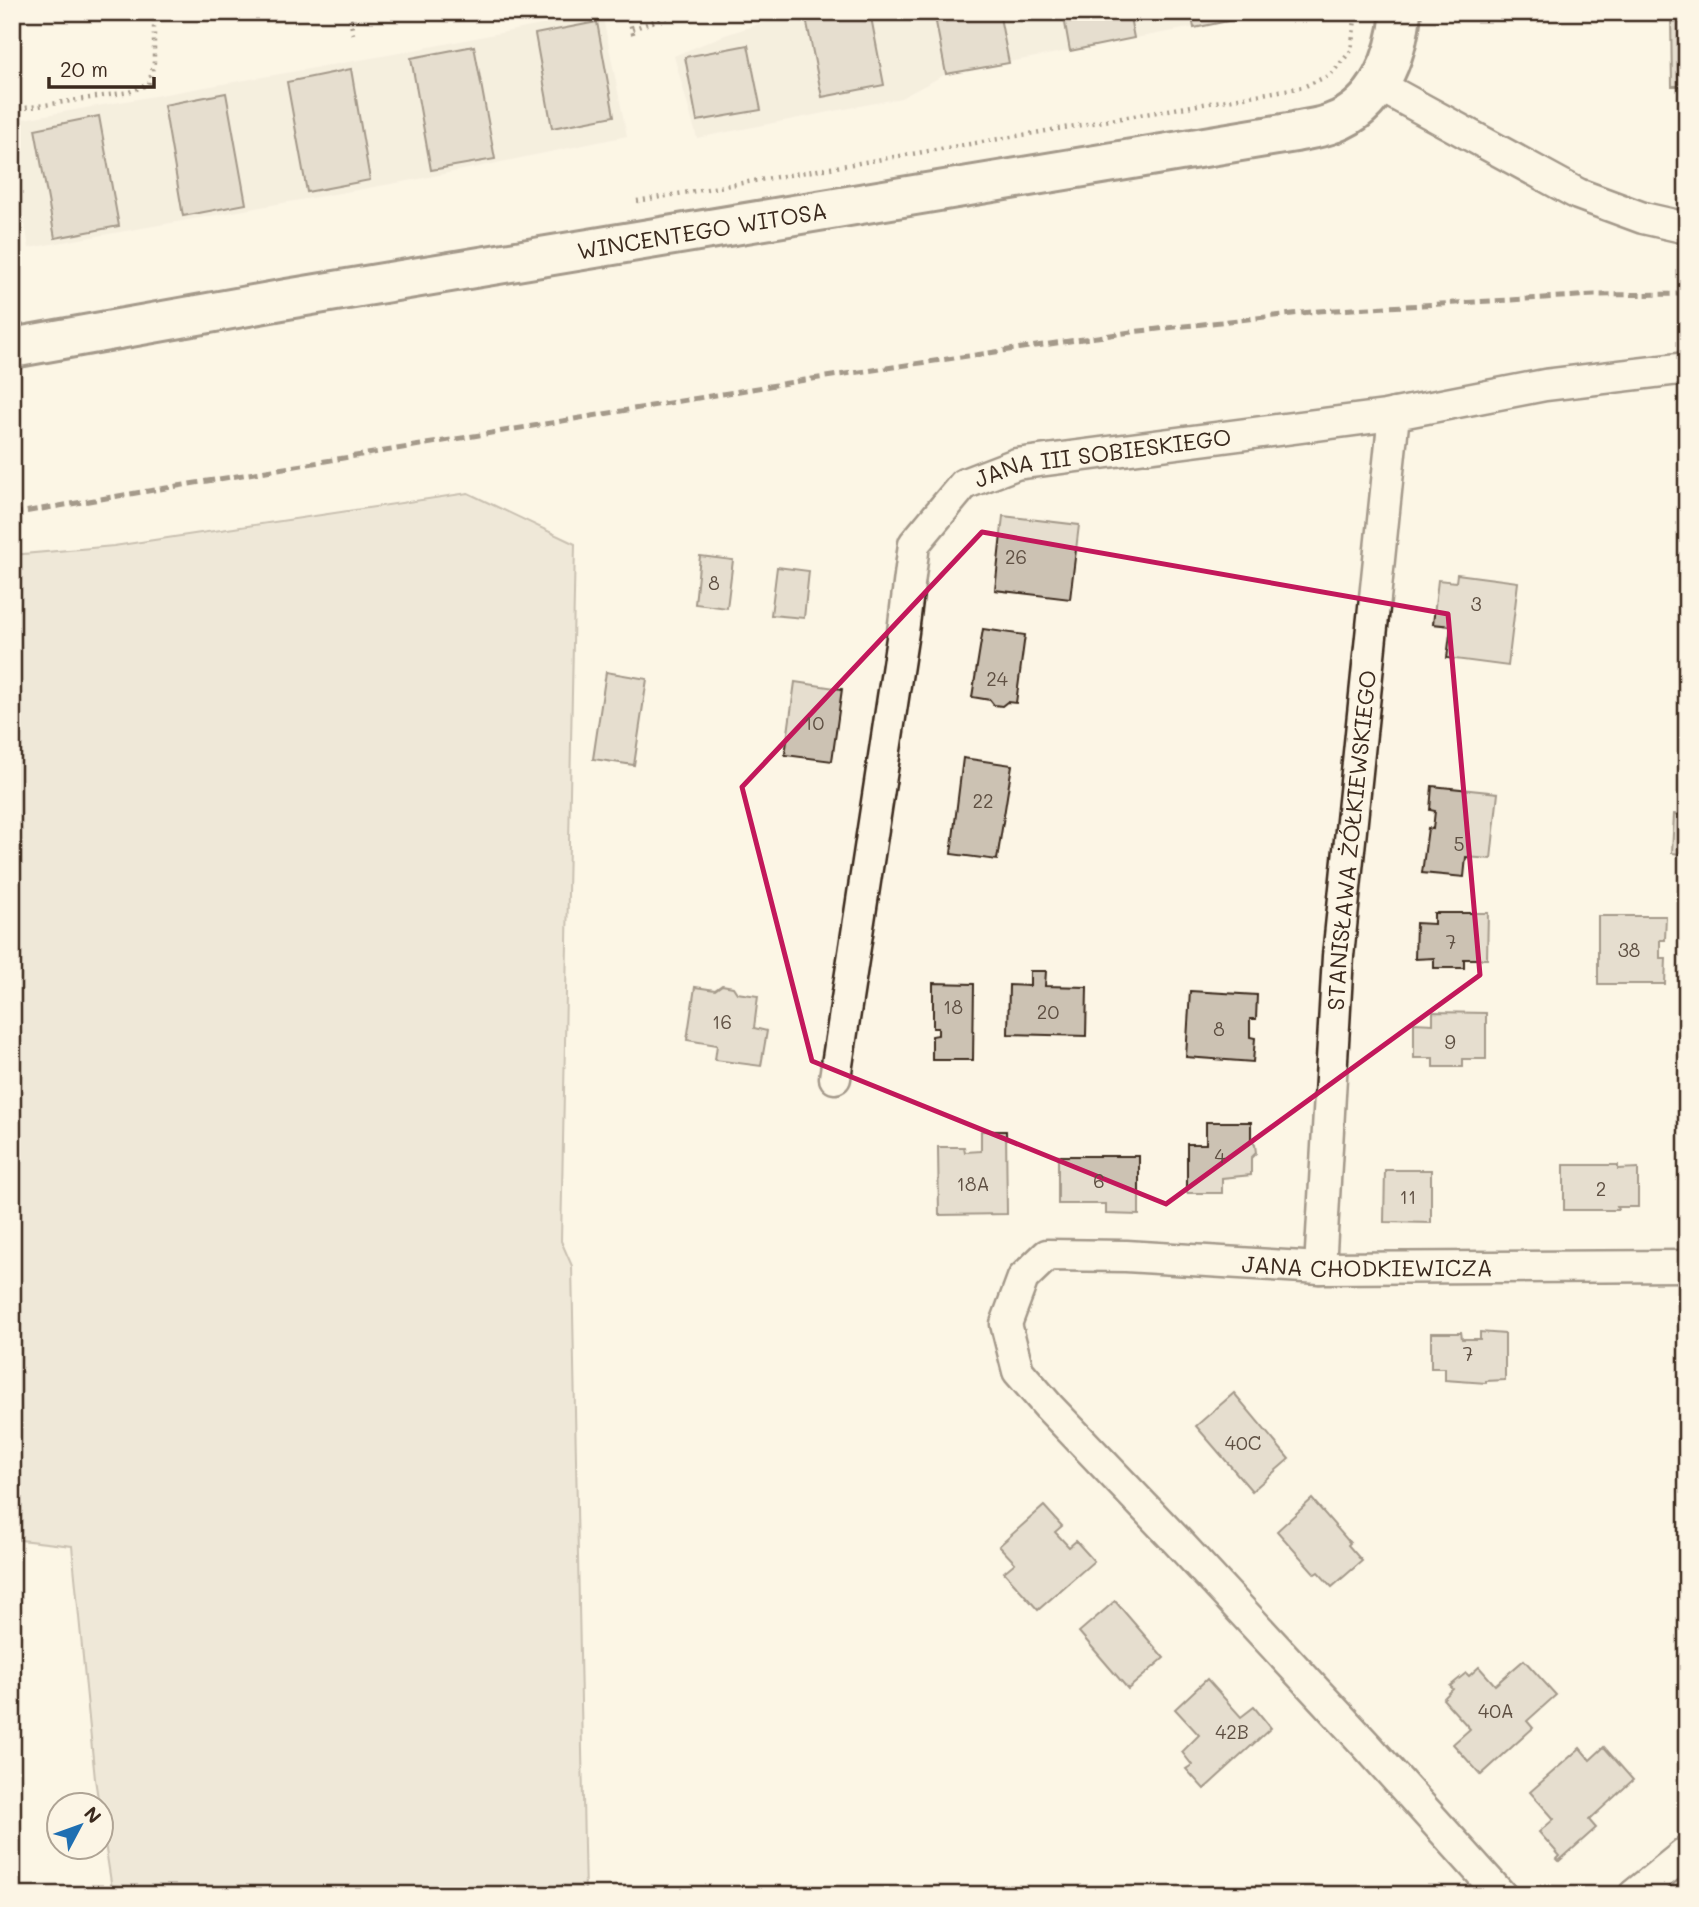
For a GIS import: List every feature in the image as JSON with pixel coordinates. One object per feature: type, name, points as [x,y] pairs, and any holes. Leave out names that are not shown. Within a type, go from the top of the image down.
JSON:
[{"type":"street","points":[[1401,12],[1393,55],[1380,86],[1578,194],[1643,218],[1687,228]]},
{"type":"street","name":"WINCENTEGO WITOSA","points":[[12,348],[300,296],[1296,132],[1335,123],[1360,107],[1380,86]]},
{"type":"street","name":"JANA III SOBIESKIEGO","points":[[835,1078],[914,544],[964,484],[1016,464],[1394,414],[1545,385],[1687,369]]},
{"type":"street","name":"STANISŁAWA ŻÓŁKIEWSKIEGO","points":[[1320,1268],[1338,956],[1394,414]]},
{"type":"street","name":"JANA CHODKIEWICZA","points":[[1501,1895],[1367,1746],[1049,1407],[1018,1371],[1006,1324],[1023,1278],[1047,1255],[1126,1256],[1320,1268],[1687,1266]]},
{"type":"street","points":[[1634,1895],[1687,1852]]},
{"type":"path","points":[[12,110],[128,92],[149,84],[154,61],[154,12]]},
{"type":"path","points":[[349,12],[354,34]]},
{"type":"path","points":[[627,12],[634,37]]},
{"type":"path","points":[[632,29],[681,12]]},
{"type":"path","points":[[682,192],[1303,87],[1330,75],[1351,51],[1356,12]]},
{"type":"highlighted area","points":[[982,532],[1448,614],[1480,975],[1166,1204],[812,1061],[742,787]]},
{"type":"shaded area","points":[[796,12],[1257,12],[1257,15],[946,74],[901,98],[697,138],[674,56],[725,35]]},
{"type":"shaded area","points":[[602,13],[627,136],[419,179],[29,248],[12,146],[12,121],[394,54]]},
{"type":"shaded area","points":[[468,493],[575,544],[561,1241],[572,1266],[585,1895],[113,1895],[108,1862],[116,1862],[116,1792],[97,1792],[72,1546],[12,1539],[12,555],[114,546]]},
{"type":"building","points":[[838,12],[870,12],[884,85],[822,97],[806,18]]},
{"type":"building","points":[[934,12],[999,12],[1009,63],[946,74]]},
{"type":"building","points":[[1063,12],[1129,12],[1134,38],[1070,51]]},
{"type":"building","points":[[1191,12],[1257,12],[1257,15],[1194,28]]},
{"type":"building","points":[[1671,12],[1687,12],[1687,86],[1672,86]]},
{"type":"building","points":[[597,22],[614,116],[552,128],[535,34]]},
{"type":"building","points":[[748,45],[761,110],[697,121],[685,57]]},
{"type":"building","points":[[474,46],[495,159],[431,170],[411,58]]},
{"type":"building","points":[[351,69],[370,180],[307,192],[287,82]]},
{"type":"building","points":[[226,93],[246,204],[183,216],[164,105]]},
{"type":"building","points":[[99,116],[119,226],[55,238],[35,129]]},
{"type":"building","points":[[1003,516],[1079,525],[1070,599],[995,590]]},
{"type":"building","points":[[700,556],[733,560],[727,608],[695,604]]},
{"type":"building","points":[[777,567],[809,571],[804,618],[771,615]]},
{"type":"building","points":[[1457,574],[1518,582],[1508,666],[1447,658],[1451,626],[1433,624],[1438,580],[1456,582]]},
{"type":"building","points":[[983,629],[1025,635],[1016,703],[994,705],[990,700],[972,697]]},
{"type":"building","points":[[606,672],[647,679],[634,765],[593,759]]},
{"type":"building","points":[[795,682],[842,689],[832,761],[785,755]]},
{"type":"building","points":[[963,758],[1012,765],[997,860],[951,854]]},
{"type":"building","points":[[1432,786],[1498,793],[1491,859],[1466,857],[1464,877],[1422,873],[1428,828],[1433,829],[1435,811],[1430,810]]},
{"type":"building","points":[[1687,812],[1687,855],[1672,853],[1674,814],[1686,815]]},
{"type":"building","points":[[1434,913],[1488,913],[1487,959],[1464,959],[1464,968],[1434,968],[1434,958],[1415,959],[1416,923],[1434,924]]},
{"type":"building","points":[[1598,916],[1666,916],[1665,940],[1660,940],[1660,958],[1666,958],[1665,984],[1598,984]]},
{"type":"building","points":[[1030,971],[1046,971],[1045,986],[1087,987],[1086,1036],[1008,1034],[1009,985],[1030,986]]},
{"type":"building","points":[[933,983],[974,984],[973,1060],[932,1060],[932,1036],[938,1035],[938,1028],[933,1028]]},
{"type":"building","points":[[722,985],[733,987],[737,993],[758,996],[754,1028],[767,1031],[761,1066],[715,1060],[717,1045],[687,1040],[695,987],[715,990]]},
{"type":"building","points":[[1190,991],[1257,995],[1256,1019],[1250,1019],[1250,1037],[1255,1038],[1253,1062],[1186,1057]]},
{"type":"building","points":[[1433,1012],[1486,1013],[1486,1059],[1463,1059],[1463,1067],[1433,1067],[1433,1058],[1414,1058],[1414,1023],[1433,1024]]},
{"type":"building","points":[[1206,1122],[1251,1122],[1251,1140],[1256,1153],[1251,1158],[1251,1175],[1222,1178],[1222,1193],[1187,1193],[1187,1144],[1206,1144]]},
{"type":"building","points":[[981,1131],[1006,1131],[1007,1214],[939,1215],[938,1147],[964,1147],[965,1152],[981,1151]]},
{"type":"building","points":[[1058,1156],[1139,1156],[1139,1215],[1106,1214],[1106,1204],[1058,1204]]},
{"type":"building","points":[[1564,1165],[1618,1165],[1618,1169],[1638,1168],[1638,1207],[1617,1207],[1618,1210],[1564,1210]]},
{"type":"building","points":[[1385,1170],[1431,1170],[1431,1223],[1384,1222]]},
{"type":"building","points":[[1461,1331],[1462,1339],[1480,1339],[1480,1332],[1505,1334],[1505,1380],[1486,1383],[1445,1380],[1445,1368],[1431,1368],[1431,1333]]},
{"type":"building","points":[[1234,1393],[1289,1459],[1252,1491],[1196,1426]]},
{"type":"building","points":[[1312,1499],[1362,1561],[1332,1587],[1318,1572],[1315,1574],[1277,1531]]},
{"type":"building","points":[[1044,1506],[1062,1526],[1055,1532],[1069,1547],[1076,1541],[1094,1561],[1038,1610],[1004,1572],[1015,1563],[999,1546]]},
{"type":"building","points":[[1115,1601],[1164,1658],[1128,1689],[1079,1632]]},
{"type":"building","points":[[1524,1660],[1556,1695],[1527,1721],[1533,1728],[1481,1775],[1453,1744],[1470,1729],[1443,1699],[1453,1689],[1450,1686],[1466,1673],[1469,1676],[1479,1667],[1495,1685]]},
{"type":"building","points":[[1207,1679],[1241,1717],[1254,1707],[1271,1728],[1204,1789],[1186,1769],[1192,1765],[1182,1752],[1199,1735],[1175,1709]]},
{"type":"building","points":[[1604,1747],[1633,1780],[1589,1820],[1596,1828],[1559,1861],[1557,1859],[1560,1856],[1539,1832],[1554,1819],[1530,1792],[1580,1748],[1590,1760]]},
{"type":"railway","points":[[12,514],[805,380],[1131,332],[1319,311],[1595,295],[1687,294]]}]
